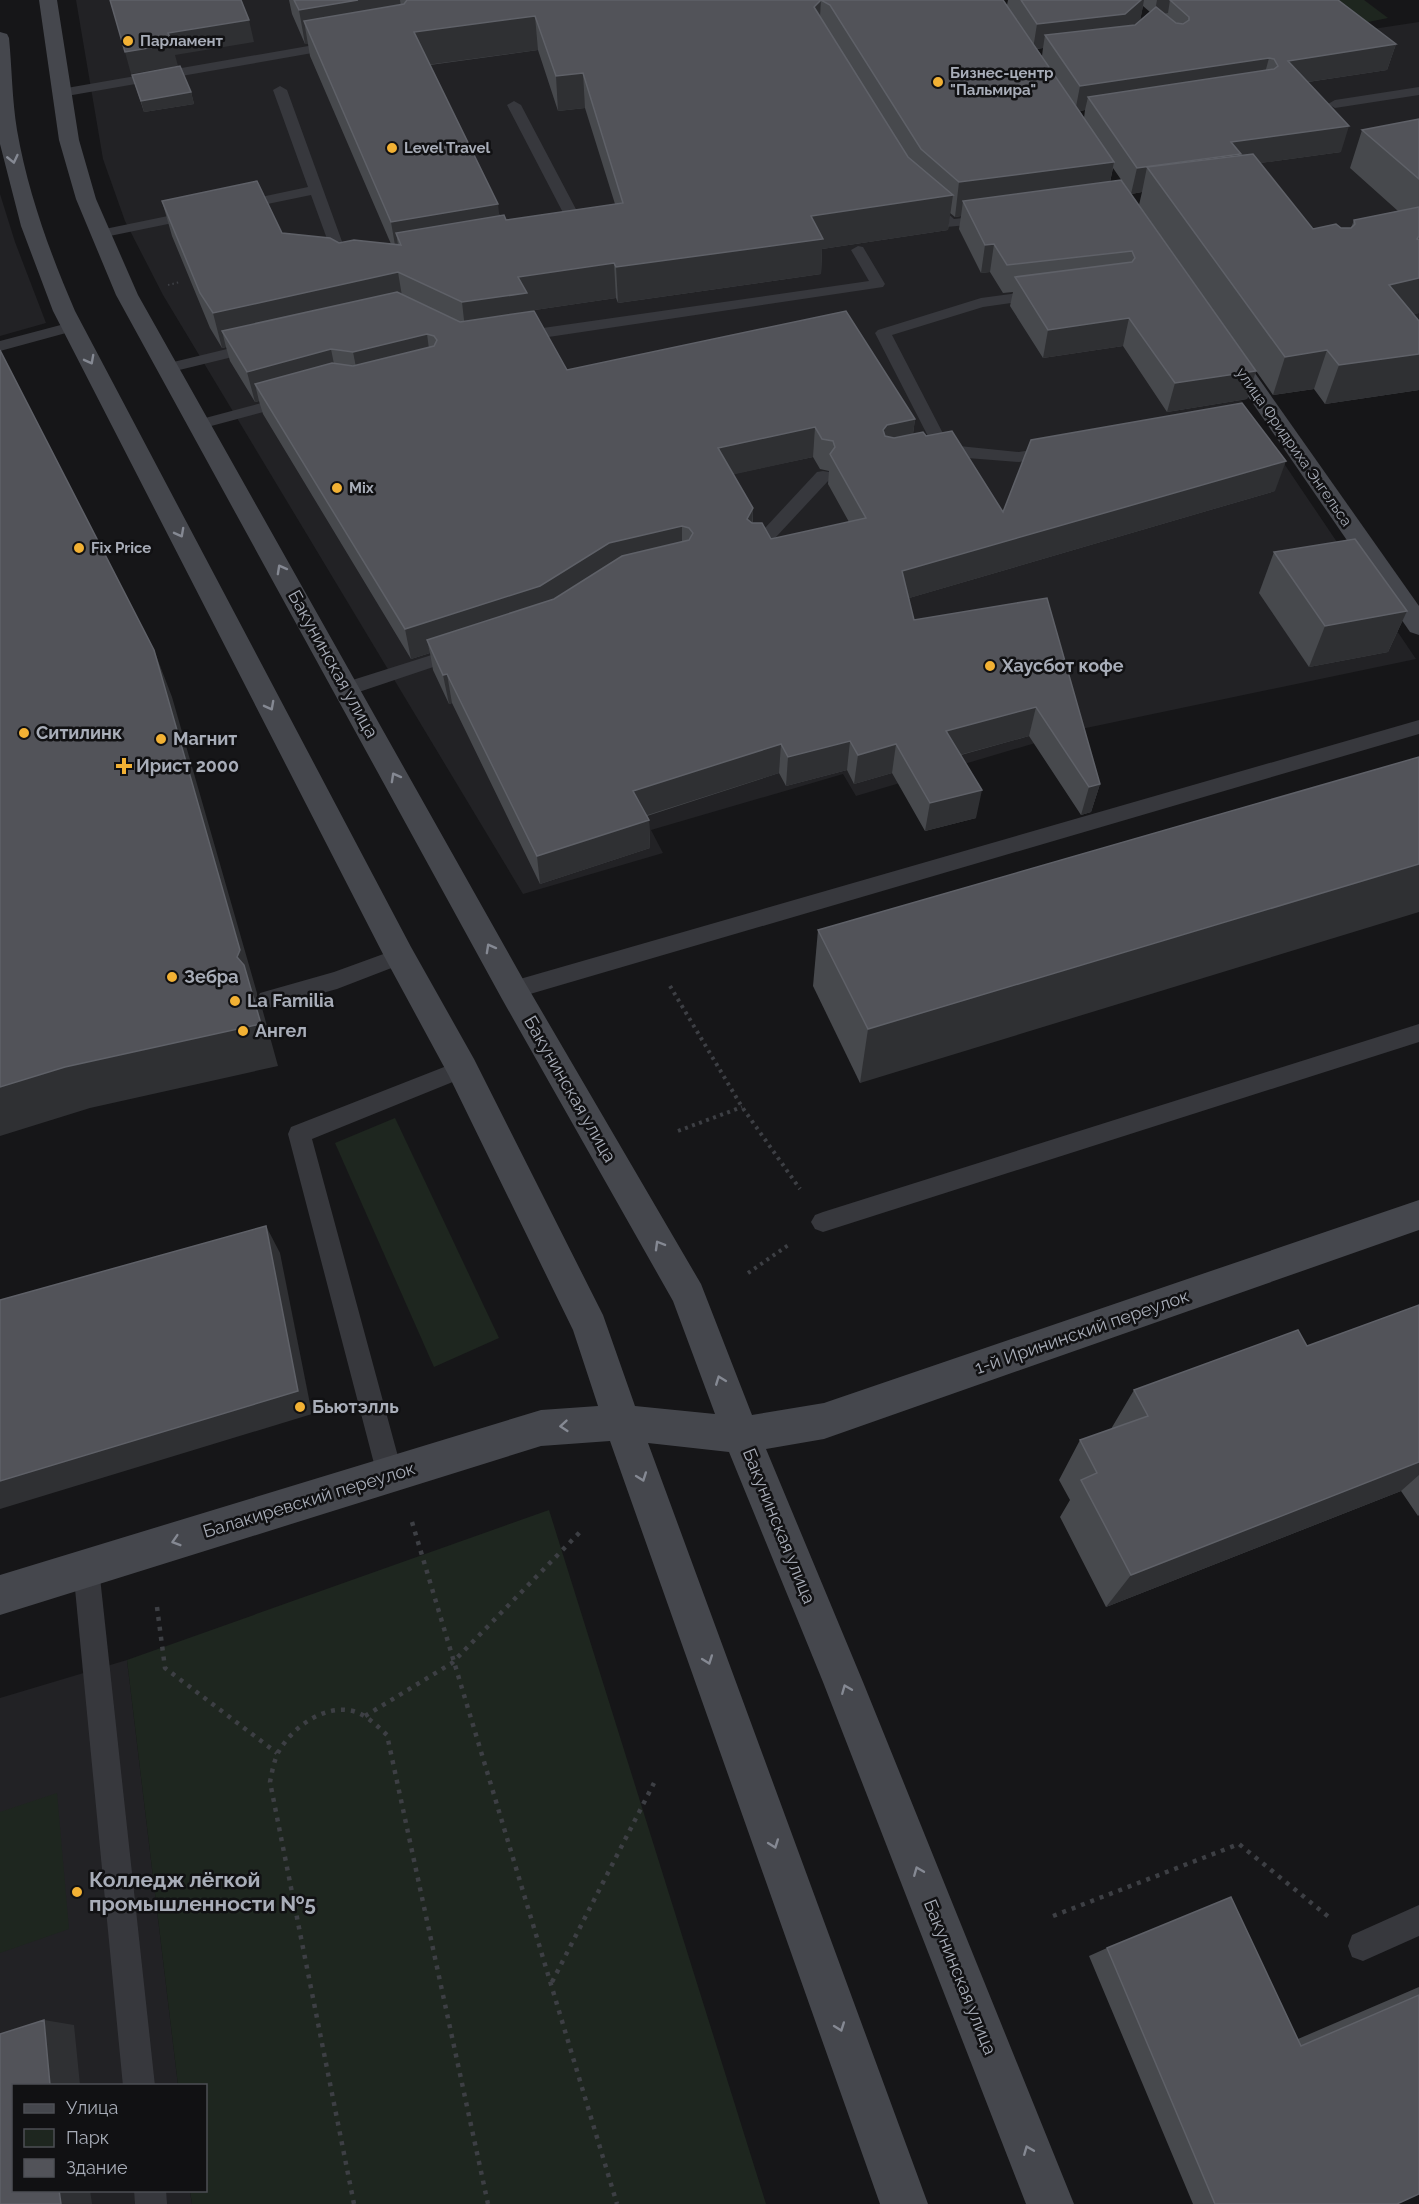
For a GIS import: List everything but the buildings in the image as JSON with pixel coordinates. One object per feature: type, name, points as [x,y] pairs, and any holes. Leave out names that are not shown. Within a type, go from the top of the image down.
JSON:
[{"type":"main road","name":"Бакунинская улица","points":[[48,0],[61,93],[72,150],[86,199],[127,295],[513,990],[688,1295],[741,1435],[843,1682],[1050,2204]]},
{"type":"main road","points":[[0,38],[8,138],[21,191],[37,247],[72,327],[400,956],[462,1069],[590,1327],[622,1422],[904,2204]]},
{"type":"main road","name":"улица Фридриха Энгельса","points":[[1211,327],[1419,626]]},
{"type":"main road","name":"1-й Ирининский переулок","points":[[622,1422],[741,1435],[824,1421],[1419,1215]]},
{"type":"main road","name":"Балакиревский переулок","points":[[0,1595],[541,1428],[622,1422]]},
{"type":"lane","points":[[61,93],[347,44]]},
{"type":"lane","points":[[280,90],[346,272],[358,270]]},
{"type":"lane","points":[[1335,104],[1419,91]]},
{"type":"lane","points":[[514,105],[581,232],[558,236]]},
{"type":"lane","points":[[100,234],[316,190]]},
{"type":"lane","points":[[919,195],[951,224],[1006,217]]},
{"type":"lane","points":[[499,340],[878,284],[858,250]]},
{"type":"lane","points":[[943,449],[883,333],[981,303],[1050,294]]},
{"type":"lane","points":[[0,346],[72,327]]},
{"type":"lane","points":[[167,368],[273,343]]},
{"type":"lane","points":[[200,424],[305,396]]},
{"type":"lane","points":[[922,454],[943,449],[1019,457],[1066,449]]},
{"type":"lane","points":[[757,547],[823,476]]},
{"type":"lane","points":[[347,689],[473,648]]},
{"type":"lane","points":[[513,990],[1419,727]]},
{"type":"lane","points":[[268,999],[337,980],[400,956]]},
{"type":"lane","points":[[823,1222],[1419,1033]]},
{"type":"lane","points":[[390,1475],[299,1134],[462,1069]]},
{"type":"lane","points":[[86,1568],[139,2084]]},
{"type":"lane","points":[[1363,1946],[1419,1920]]},
{"type":"path","points":[[648,950],[742,1107],[823,1222],[748,1273]]},
{"type":"path","points":[[678,1131],[742,1107]]},
{"type":"path","points":[[412,1522],[452,1663],[551,1982],[616,2204]]},
{"type":"path","points":[[365,1716],[452,1663],[582,1530]]},
{"type":"path","points":[[157,1607],[165,1668],[278,1753]]},
{"type":"path","points":[[354,2204],[270,1782],[278,1753],[293,1731],[316,1716],[344,1710],[365,1716],[387,1735],[488,2204]]},
{"type":"path","points":[[551,1982],[654,1783]]},
{"type":"path","points":[[1053,1916],[1239,1844],[1363,1946]]},
{"type":"shaded area","points":[[76,0],[971,0],[1416,659],[1086,728],[856,796],[843,774],[651,830],[663,853],[523,894],[163,295],[125,221],[103,159]]},
{"type":"shaded area","points":[[1419,22],[1419,323],[1076,74]]},
{"type":"shaded area","points":[[0,194],[15,242],[46,323],[0,336]]},
{"type":"shaded area","name":"Колледж лёгкой промышленности №5","points":[[127,1660],[178,2084],[12,2084],[12,2192],[190,2192],[192,2204],[0,2204],[0,1698]]},
{"type":"green space","points":[[1306,0],[1364,0],[1388,18],[1318,32]]},
{"type":"green space","points":[[395,1118],[499,1338],[434,1367],[335,1143]]},
{"type":"green space","points":[[549,1510],[766,2204],[192,2204],[190,2192],[207,2192],[207,2084],[178,2084],[127,1660]]},
{"type":"green space","points":[[57,1793],[69,1929],[0,1953],[0,1812]]},
{"type":"place","name":"Парламент","points":[[128,41]]},
{"type":"place","name":"Бизнес-центр \"Пальмира\"","points":[[938,82]]},
{"type":"place","name":"Level Travel","points":[[392,148]]},
{"type":"place","name":"Mix","points":[[337,488]]},
{"type":"place","name":"Fix Price","points":[[79,548]]},
{"type":"place","name":"Хаусбот кофе","points":[[990,666]]},
{"type":"place","name":"Ситилинк","points":[[24,733]]},
{"type":"place","name":"Магнит","points":[[161,739]]},
{"type":"place","name":"Ирист 2000","points":[[124,766]]},
{"type":"place","name":"Зебра","points":[[172,977]]},
{"type":"place","name":"La Familia","points":[[235,1001]]},
{"type":"place","name":"Ангел","points":[[243,1031]]},
{"type":"place","name":"Бьютэлль","points":[[300,1407]]},
{"type":"place","name":"Колледж лёгкой промышленности №5","points":[[77,1892]]}]
